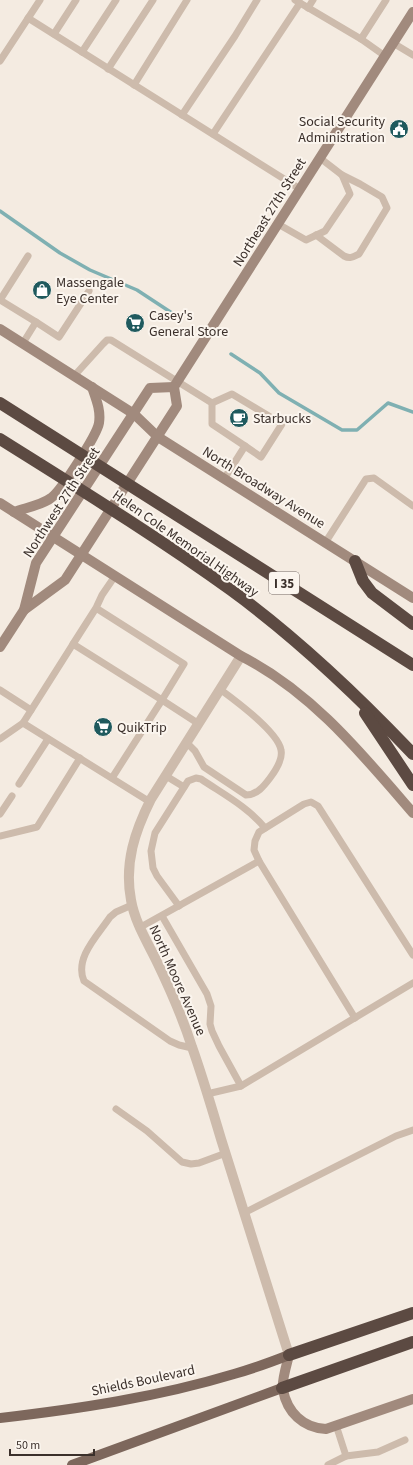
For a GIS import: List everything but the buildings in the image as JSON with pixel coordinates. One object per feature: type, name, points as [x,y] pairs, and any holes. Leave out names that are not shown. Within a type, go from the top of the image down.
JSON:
[{"type":"highway","name":"Helen Cole Memorial Highway","points":[[0,403],[413,665]]},
{"type":"highway","name":"Helen Cole Memorial Highway","points":[[0,439],[140,527],[232,591],[295,641],[413,754]]},
{"type":"highway","points":[[355,561],[364,581],[372,593],[413,624]]},
{"type":"highway","points":[[352,694],[413,785]]},
{"type":"highway","points":[[289,1355],[413,1313]]},
{"type":"highway","points":[[282,1388],[413,1342]]},
{"type":"main road","name":"Northeast 27th Street","points":[[176,385],[413,12]]},
{"type":"main road","points":[[0,329],[134,414],[150,388],[176,385],[177,406],[158,437]]},
{"type":"main road","points":[[14,512],[46,501],[57,493],[90,443],[96,430],[99,418],[99,409],[92,387]]},
{"type":"main road","name":"North Broadway Avenue","points":[[134,414],[158,437],[413,598]]},
{"type":"main road","name":"Northwest 27th Street","points":[[0,647],[24,610],[36,563],[134,414]]},
{"type":"main road","name":"Northwest 27th Street","points":[[24,610],[65,580],[158,437]]},
{"type":"main road","points":[[0,503],[241,656],[261,666],[284,682],[327,717],[413,813]]},
{"type":"main road","points":[[289,1355],[282,1388],[292,1412],[308,1425],[326,1429],[413,1399]]},
{"type":"main road","name":"Shields Boulevard","points":[[0,1418],[66,1410],[147,1395],[234,1374],[289,1355]]},
{"type":"main road","points":[[72,1465],[282,1388]]},
{"type":"street","name":"North Moore Avenue","points":[[241,656],[150,802],[139,825],[130,855],[128,870],[132,905],[139,928],[172,994],[192,1048],[289,1355]]},
{"type":"lane","points":[[0,62],[40,0]]},
{"type":"lane","points":[[54,34],[76,0]]},
{"type":"lane","points":[[82,52],[116,0]]},
{"type":"lane","points":[[108,69],[153,0]]},
{"type":"lane","points":[[134,85],[188,0]]},
{"type":"lane","points":[[182,115],[235,36],[257,0]]},
{"type":"lane","points":[[308,8],[313,0]]},
{"type":"lane","points":[[361,39],[386,0]]},
{"type":"lane","points":[[213,134],[298,1],[361,39],[385,56]]},
{"type":"lane","points":[[28,18],[300,189]]},
{"type":"lane","points":[[393,43],[413,55]]},
{"type":"lane","points":[[316,235],[344,256],[348,258],[354,257],[359,254],[377,227],[387,208],[382,197],[342,175],[320,158]]},
{"type":"lane","points":[[278,224],[306,240],[325,231],[350,194],[342,175]]},
{"type":"lane","points":[[28,256],[0,300],[59,337],[88,291]]},
{"type":"lane","points":[[23,343],[36,322]]},
{"type":"lane","points":[[74,376],[107,340],[111,340],[176,385],[212,403]]},
{"type":"lane","points":[[232,394],[282,424],[261,457],[212,424],[212,403],[232,394]]},
{"type":"lane","points":[[224,479],[245,446]]},
{"type":"lane","points":[[325,543],[366,480],[374,478],[413,506]]},
{"type":"lane","points":[[0,739],[23,723],[115,576]]},
{"type":"lane","points":[[96,608],[119,626],[147,644],[184,664],[112,778]]},
{"type":"lane","points":[[73,644],[100,657],[128,674],[162,700],[199,724]]},
{"type":"lane","points":[[0,690],[31,710]]},
{"type":"lane","points":[[187,743],[195,751],[204,767],[246,795],[252,795],[264,786],[274,773],[282,756],[276,737],[242,706],[221,690]]},
{"type":"lane","points":[[23,723],[150,802]]},
{"type":"lane","points":[[19,784],[48,739]]},
{"type":"lane","points":[[0,836],[37,827],[80,758]]},
{"type":"lane","points":[[166,776],[184,788]]},
{"type":"lane","points":[[179,906],[157,876],[153,868],[151,851],[155,833],[191,779],[200,779],[248,810],[265,828]]},
{"type":"lane","points":[[0,814],[12,796]]},
{"type":"lane","points":[[355,1018],[259,861],[254,850],[255,841],[259,832],[304,804],[311,802],[318,806],[413,955]]},
{"type":"lane","points":[[139,928],[259,861]]},
{"type":"lane","points":[[132,905],[116,912],[110,917],[83,957],[81,968],[84,981],[170,1041],[192,1048]]},
{"type":"lane","points":[[162,916],[207,994],[211,1006],[210,1024],[212,1030],[219,1046],[242,1086]]},
{"type":"lane","points":[[207,1094],[242,1086],[413,983]]},
{"type":"lane","points":[[116,1109],[147,1131],[182,1162],[191,1164],[226,1153]]},
{"type":"lane","points":[[244,1213],[396,1136],[413,1130]]},
{"type":"lane","points":[[336,1425],[346,1456]]},
{"type":"lane","points":[[328,1465],[346,1456],[378,1452],[405,1440]]},
{"type":"waterway","points":[[0,211],[60,253],[90,270],[137,290],[175,315]]},
{"type":"waterway","points":[[231,354],[260,373],[279,393],[342,430],[357,430],[388,403],[413,412]]},
{"type":"place","name":"Social Security Administration","points":[[399,129]]},
{"type":"place","name":"Massengale Eye Center","points":[[42,290]]},
{"type":"place","name":"Casey's General Store","points":[[135,323]]},
{"type":"place","name":"Starbucks","points":[[239,418]]},
{"type":"place","name":"QuikTrip","points":[[103,727]]}]
